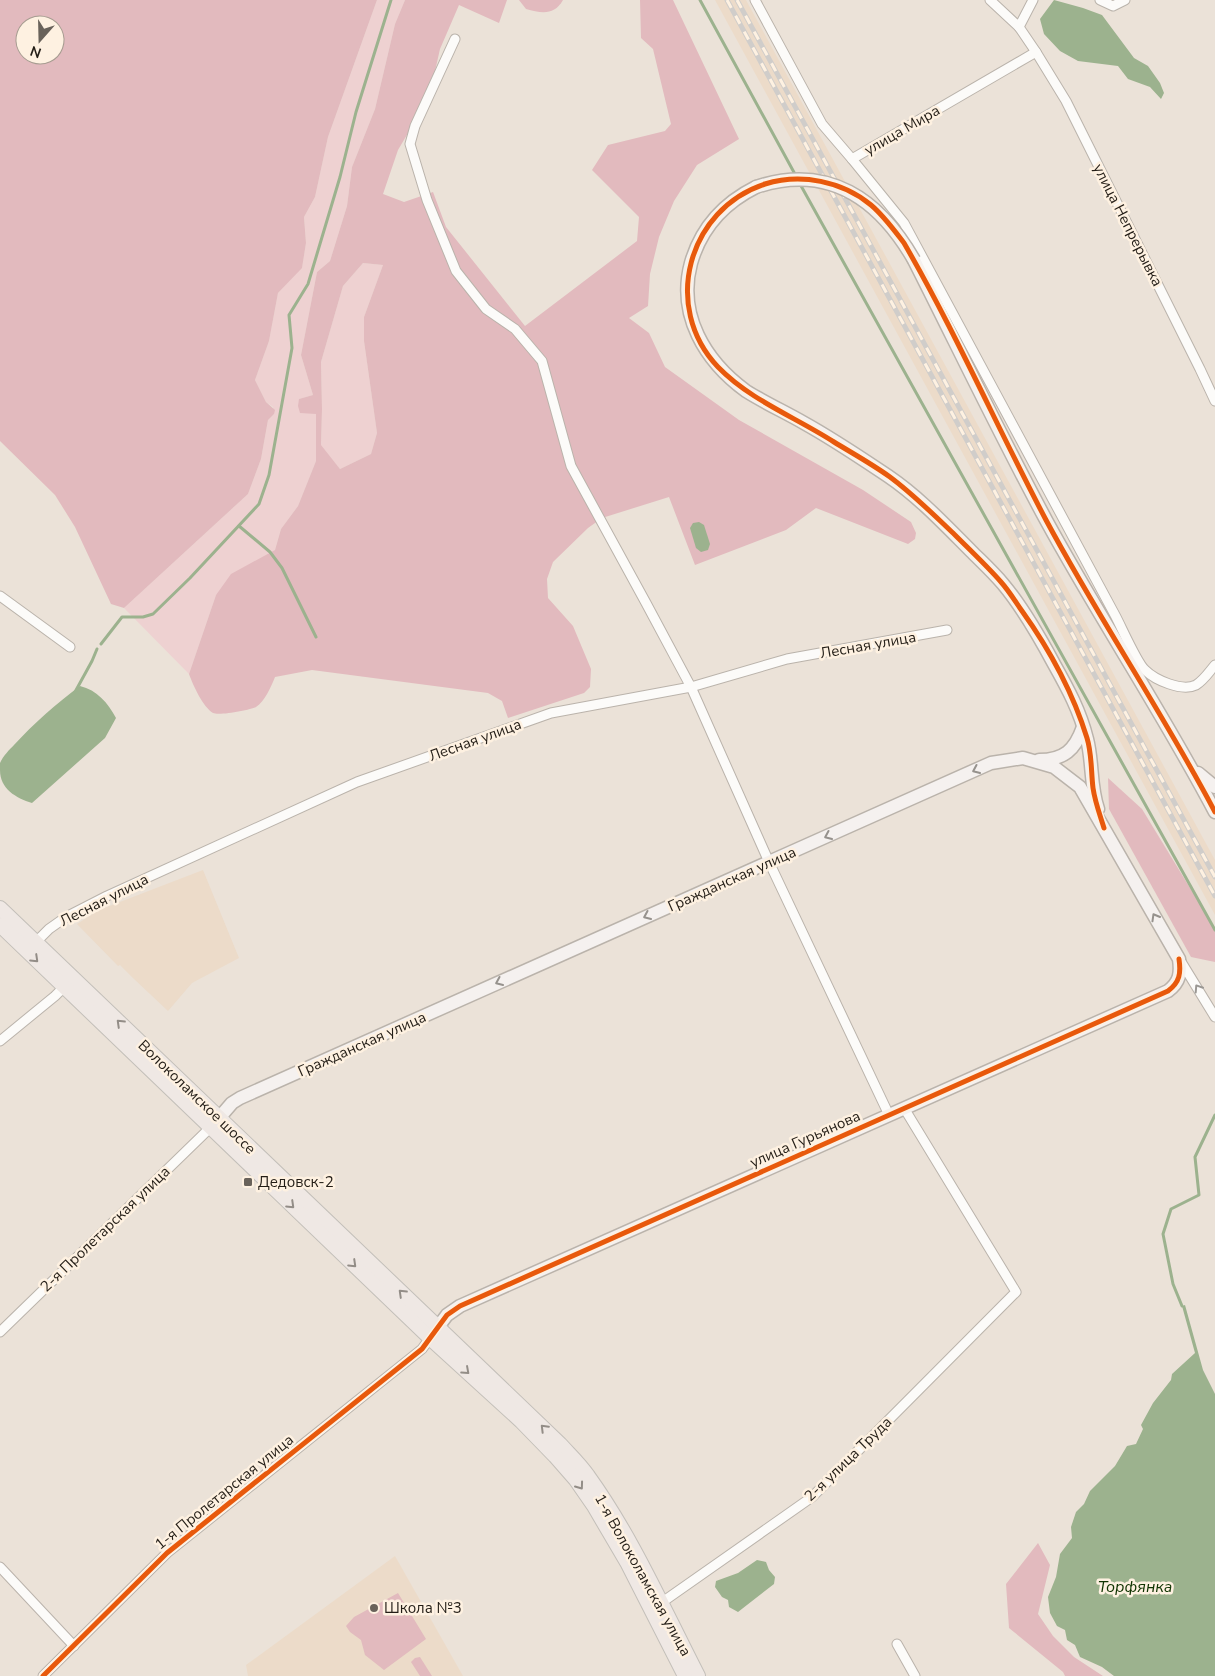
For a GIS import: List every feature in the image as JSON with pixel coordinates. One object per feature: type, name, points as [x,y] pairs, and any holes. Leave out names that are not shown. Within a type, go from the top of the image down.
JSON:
[{"type":"main road","name":"Волоколамское шоссе","points":[[0,908],[36,942],[69,982]]},
{"type":"main road","name":"Волоколамское шоссе","points":[[0,925],[69,982],[434,1332]]},
{"type":"main road","name":"1-я Волоколамская улица","points":[[434,1332],[528,1412],[560,1444],[586,1474],[606,1502],[622,1530],[698,1676]]},
{"type":"main road","name":"1-я Волоколамская улица","points":[[434,1332],[576,1480],[594,1506],[624,1557],[685,1676]]},
{"type":"street","name":"улица Мира","points":[[755,0],[822,124],[852,160],[1036,52]]},
{"type":"street","points":[[1019,27],[1033,0]]},
{"type":"street","points":[[1100,0],[1113,6],[1125,0]]},
{"type":"street","points":[[993,1],[1019,27],[1036,52]]},
{"type":"street","points":[[455,39],[415,126],[410,144],[427,200],[456,271],[486,309],[515,329],[542,361],[571,466],[691,687],[769,862],[889,1115]]},
{"type":"street","name":"улица Непрерывка","points":[[1036,52],[1066,101],[1215,402]]},
{"type":"street","points":[[852,160],[904,223],[1143,669],[1154,677],[1186,687],[1202,681],[1215,665]]},
{"type":"street","points":[[1104,828],[1096,804],[1089,746],[1078,710],[1038,634],[1003,583],[922,504],[889,477],[804,423],[747,391],[718,366],[702,344],[692,319],[688,300],[688,280],[694,253],[705,229],[723,209],[744,193],[756,187],[782,180],[802,179],[822,182],[848,190],[880,214],[904,244],[914,260],[1046,520],[1104,623],[1191,766],[1215,812]]},
{"type":"street","points":[[0,596],[70,647]]},
{"type":"street","name":"Лесная улица","points":[[36,942],[49,929],[66,917],[107,896],[357,782],[551,713],[691,687],[787,659],[947,630]]},
{"type":"street","points":[[1028,760],[1059,758],[1074,745],[1083,727]]},
{"type":"street","name":"Гражданская улица","points":[[215,1123],[232,1103],[240,1098],[991,763],[1023,758],[1054,768],[1080,788],[1179,959]]},
{"type":"street","points":[[1191,766],[1215,787]]},
{"type":"street","points":[[1179,959],[1215,1017]]},
{"type":"street","name":"улица Гурьянова","points":[[434,1332],[447,1315],[460,1306],[1168,991],[1175,986],[1178,980],[1180,972],[1179,959]]},
{"type":"street","points":[[0,1041],[69,982]]},
{"type":"street","name":"2-я улица Труда","points":[[661,1603],[812,1497],[1016,1292],[904,1108]]},
{"type":"street","name":"2-я Пролетарская улица","points":[[0,1332],[215,1123]]},
{"type":"street","name":"1-я Пролетарская улица","points":[[42,1676],[167,1553],[422,1349],[434,1332]]},
{"type":"street","points":[[0,1567],[74,1646]]},
{"type":"street","points":[[897,1644],[915,1676]]},
{"type":"shaded area","points":[[0,0],[377,0],[328,137],[315,197],[304,217],[306,243],[302,268],[278,293],[269,341],[255,380],[266,402],[275,410],[268,420],[261,459],[248,494],[124,608],[111,604],[75,527],[55,495],[0,441]]},
{"type":"shaded area","points":[[377,0],[405,0],[395,24],[375,109],[352,167],[347,206],[330,261],[317,272],[301,355],[313,395],[299,399],[301,413],[316,413],[316,461],[298,506],[281,529],[275,550],[216,595],[189,674],[124,608],[248,494],[261,459],[268,420],[274,414],[273,407],[266,402],[255,380],[269,341],[278,293],[302,267],[306,243],[304,217],[315,197],[328,137]]},
{"type":"shaded area","points":[[405,0],[507,0],[499,23],[459,5],[440,49],[433,80],[414,123],[398,150],[383,194],[404,202],[433,192],[446,227],[525,326],[637,241],[639,217],[592,170],[608,145],[665,131],[671,124],[653,49],[641,38],[640,0],[673,0],[739,139],[697,165],[674,201],[659,237],[650,274],[648,306],[629,318],[649,333],[665,367],[739,420],[863,490],[911,522],[916,533],[915,539],[908,544],[816,508],[786,530],[695,565],[669,497],[602,518],[588,528],[553,562],[547,579],[548,598],[573,626],[591,669],[590,687],[584,693],[508,718],[502,701],[488,693],[312,670],[275,677],[265,698],[256,707],[221,714],[213,713],[209,710],[189,674],[216,595],[231,574],[275,550],[281,529],[298,506],[316,461],[316,414],[300,413],[298,406],[299,399],[313,395],[301,355],[317,272],[330,261],[347,206],[352,167],[375,109],[395,24]],"holes":[[[363,263],[383,265],[364,317],[364,341],[377,433],[371,454],[340,469],[321,445],[321,362],[343,286]]]},
{"type":"shaded area","points":[[519,0],[563,0],[556,9],[547,12],[537,12],[526,9]]},
{"type":"shaded area","points":[[715,0],[746,0],[1215,860],[1215,915]]},
{"type":"shaded area","points":[[363,263],[383,265],[364,317],[364,341],[377,433],[371,454],[340,469],[321,446],[321,362],[343,286]]},
{"type":"shaded area","points":[[1108,778],[1142,809],[1215,929],[1215,962],[1191,957],[1109,809]]},
{"type":"shaded area","points":[[203,870],[239,958],[192,983],[168,1011],[120,965],[118,966],[77,924],[99,910]]},
{"type":"shaded area","points":[[1038,1543],[1050,1565],[1038,1614],[1053,1636],[1074,1657],[1103,1676],[1065,1676],[1063,1672],[1009,1628],[1006,1584]]},
{"type":"shaded area","name":"Школа №3","points":[[395,1556],[463,1676],[248,1676],[246,1665]]},
{"type":"shaded area","points":[[398,1593],[426,1639],[384,1670],[365,1655],[361,1640],[350,1632],[346,1626],[354,1617]]},
{"type":"shaded area","points":[[420,1657],[432,1676],[420,1676],[411,1662],[415,1658]]},
{"type":"water","points":[[1054,0],[1102,15],[1134,58],[1148,66],[1160,83],[1164,93],[1161,99],[1150,87],[1128,79],[1118,66],[1078,61],[1060,51],[1044,34],[1040,19]]},
{"type":"water","points":[[699,522],[704,525],[710,544],[708,550],[701,552],[696,548],[690,528],[693,523]]},
{"type":"water","points":[[80,686],[97,694],[116,718],[105,738],[32,803],[20,798],[10,792],[3,782],[0,770],[1,760],[37,721]]},
{"type":"water","name":"Торфянка","points":[[1185,1305],[1203,1370],[1215,1394],[1215,1676],[1114,1676],[1102,1667],[1080,1657],[1075,1645],[1067,1640],[1065,1630],[1057,1626],[1050,1613],[1048,1597],[1056,1577],[1060,1554],[1072,1538],[1071,1527],[1076,1512],[1084,1504],[1090,1491],[1115,1466],[1127,1446],[1136,1444],[1143,1429],[1141,1425],[1153,1403],[1171,1380],[1172,1374],[1195,1353],[1182,1306]]},
{"type":"water","points":[[757,1560],[766,1562],[769,1570],[775,1577],[774,1584],[738,1612],[729,1607],[728,1600],[722,1597],[715,1587],[716,1581],[738,1573]]},
{"type":"waterway","points":[[101,644],[122,617],[143,617],[153,614],[190,578],[259,504],[269,475],[292,348],[289,315],[308,284],[340,177],[356,112],[391,0]]},
{"type":"waterway","points":[[700,0],[796,176]]},
{"type":"waterway","points":[[800,184],[1215,930]]},
{"type":"waterway","points":[[239,526],[270,552],[282,568],[316,637]]},
{"type":"waterway","points":[[75,692],[97,649]]},
{"type":"waterway","points":[[1182,1306],[1173,1284],[1163,1234],[1171,1209],[1199,1195],[1195,1157],[1215,1115]]},
{"type":"railway","points":[[727,0],[1215,896]]},
{"type":"railway","points":[[737,0],[1215,877]]},
{"type":"cycle path","points":[[1104,828],[1092,782],[1089,744],[1075,705],[1060,672],[1042,641],[1004,585],[955,535],[899,484],[883,472],[819,433],[758,399],[718,367],[700,343],[690,317],[688,289],[691,262],[701,237],[717,215],[739,197],[765,184],[779,181],[793,179],[821,181],[847,190],[860,197],[885,218],[904,243],[923,277],[1028,486],[1066,557],[1215,812]]},
{"type":"cycle path","points":[[43,1676],[167,1553],[422,1349],[447,1315],[460,1306],[1168,991],[1179,977],[1179,959]]},
{"type":"place","name":"Дедовск-2","points":[[248,1182]]},
{"type":"place","name":"Школа №3","points":[[374,1608]]}]
